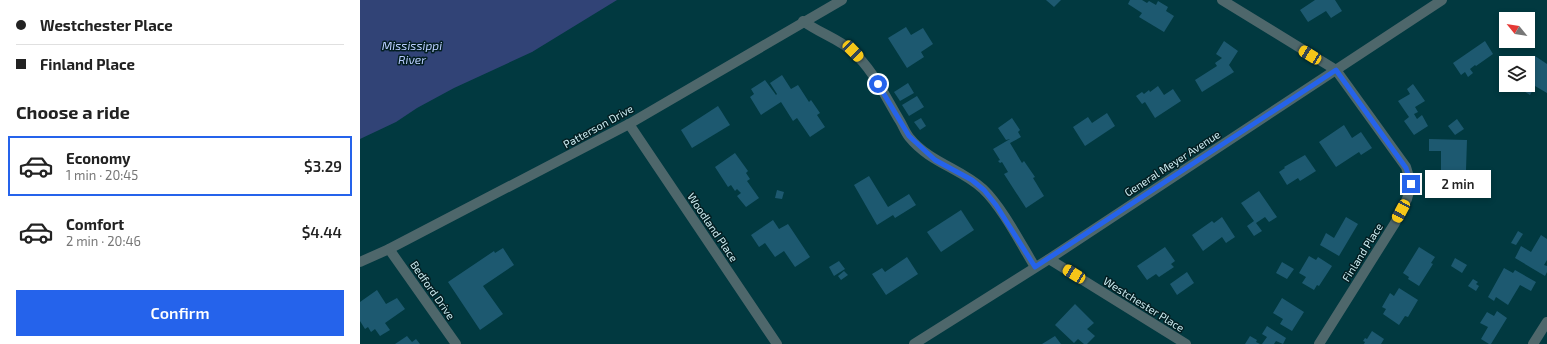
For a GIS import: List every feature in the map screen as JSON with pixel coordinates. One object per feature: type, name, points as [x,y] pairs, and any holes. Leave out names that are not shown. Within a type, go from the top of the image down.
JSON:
[{"type":"street","name":"Patterson Drive","points":[[360,262],[390,249],[629,124],[803,21],[842,0]]},
{"type":"street","points":[[1222,0],[1336,70]]},
{"type":"street","name":"General Meyer Avenue","points":[[914,344],[1049,259],[1442,0]]},
{"type":"street","points":[[803,21],[815,30],[853,51],[865,64],[909,136],[935,160],[972,180],[984,190],[996,205],[1035,267]]},
{"type":"street","name":"Finland Place","points":[[1320,344],[1395,222],[1407,199],[1411,184],[1406,168],[1336,70]]},
{"type":"street","name":"Woodland Place","points":[[629,124],[777,344]]},
{"type":"street","name":"Bedford Drive","points":[[390,249],[456,344]]},
{"type":"street","name":"Westchester Place","points":[[1049,259],[1186,344]]},
{"type":"street","points":[[1533,344],[1547,322]]},
{"type":"water","name":"Mississippi River","points":[[360,0],[617,0],[532,52],[454,88],[417,108],[396,122],[360,139]]},
{"type":"building","points":[[1046,0],[1061,0],[1054,7]]},
{"type":"building","points":[[1130,0],[1142,0],[1147,3],[1149,1],[1156,5],[1158,1],[1168,7],[1166,11],[1174,16],[1164,32],[1139,17],[1142,13],[1128,4]]},
{"type":"building","points":[[1315,0],[1335,0],[1342,11],[1331,18],[1326,11],[1308,22],[1300,10]]},
{"type":"building","points":[[906,27],[911,35],[923,28],[933,44],[921,52],[924,57],[907,68],[888,38]]},
{"type":"building","points":[[1224,41],[1238,51],[1229,65],[1234,72],[1202,92],[1195,80],[1217,66],[1215,63],[1222,58],[1216,54]]},
{"type":"building","points":[[1485,41],[1493,54],[1470,69],[1473,73],[1468,77],[1465,72],[1461,75],[1453,63]]},
{"type":"building","points":[[1535,56],[1547,64],[1547,93],[1535,86]]},
{"type":"building","points":[[782,75],[791,89],[798,85],[809,102],[811,100],[820,113],[817,115],[825,127],[810,137],[797,118],[793,121],[781,102],[761,115],[750,97],[754,94],[751,89],[765,80],[776,95],[777,94],[770,83]]},
{"type":"building","points":[[908,83],[914,93],[900,101],[894,92]]},
{"type":"building","points":[[1413,84],[1425,101],[1415,107],[1418,112],[1414,114],[1417,119],[1422,115],[1428,126],[1414,135],[1404,121],[1409,117],[1398,101],[1410,94],[1407,89]]},
{"type":"building","points":[[1158,86],[1164,95],[1173,89],[1181,101],[1155,118],[1145,102],[1142,104],[1136,96],[1142,92],[1144,94],[1149,90],[1150,92]]},
{"type":"building","points":[[917,96],[924,107],[909,116],[902,105]]},
{"type":"building","points":[[718,106],[730,125],[692,148],[681,130]]},
{"type":"building","points":[[1107,113],[1115,126],[1085,146],[1073,127],[1088,117],[1092,123]]},
{"type":"building","points":[[921,118],[926,126],[920,130],[914,122]]},
{"type":"building","points":[[1012,118],[1020,130],[1018,132],[1021,137],[1010,143],[1022,163],[1024,161],[1035,177],[1033,178],[1044,196],[1026,208],[1004,174],[1008,172],[1002,162],[1000,163],[998,161],[1000,160],[993,149],[1010,139],[1006,140],[998,128]]},
{"type":"building","points":[[1457,119],[1464,129],[1455,135],[1448,126]]},
{"type":"building","points":[[1344,125],[1352,138],[1361,132],[1372,148],[1361,155],[1359,152],[1336,167],[1319,142]]},
{"type":"building","points":[[1429,139],[1467,140],[1466,170],[1460,170],[1460,182],[1444,182],[1444,170],[1441,170],[1441,151],[1429,151]]},
{"type":"building","points":[[735,153],[748,171],[746,173],[750,179],[747,181],[759,198],[746,207],[737,196],[741,193],[737,189],[735,191],[731,185],[728,187],[715,167]]},
{"type":"building","points":[[1305,155],[1316,171],[1300,181],[1298,178],[1287,185],[1279,172],[1285,168],[1284,167]]},
{"type":"building","points":[[869,176],[888,207],[909,194],[916,205],[895,218],[893,215],[877,225],[854,185]]},
{"type":"building","points":[[777,190],[784,192],[782,199],[775,198]]},
{"type":"building","points":[[1259,191],[1277,217],[1269,222],[1265,217],[1256,223],[1262,231],[1254,236],[1247,226],[1254,221],[1241,203]]},
{"type":"building","points":[[961,210],[974,230],[941,252],[927,232]]},
{"type":"building","points":[[1222,217],[1235,237],[1226,243],[1222,237],[1203,251],[1192,235],[1212,221],[1214,223]]},
{"type":"building","points":[[1346,217],[1358,224],[1339,256],[1320,245],[1326,233],[1334,238]]},
{"type":"building","points":[[773,220],[779,229],[788,224],[810,257],[795,267],[784,251],[775,257],[765,243],[759,247],[751,235]]},
{"type":"building","points":[[1518,231],[1523,234],[1516,245],[1511,243]]},
{"type":"building","points":[[1541,235],[1547,239],[1547,260],[1544,265],[1547,266],[1547,272],[1545,276],[1515,258],[1521,246],[1531,252]]},
{"type":"building","points":[[1165,247],[1175,261],[1171,264],[1174,267],[1159,277],[1156,274],[1147,280],[1137,266]]},
{"type":"building","points":[[1419,247],[1435,257],[1431,263],[1433,264],[1419,286],[1408,279],[1409,277],[1403,273]]},
{"type":"building","points":[[503,248],[514,265],[483,286],[503,314],[480,330],[448,282],[494,251],[495,253]]},
{"type":"building","points":[[1309,256],[1316,260],[1318,257],[1332,266],[1319,286],[1317,285],[1314,290],[1302,283],[1306,277],[1299,273]]},
{"type":"building","points":[[907,257],[918,274],[886,295],[872,274],[882,268],[885,272]]},
{"type":"building","points":[[1455,258],[1467,265],[1462,273],[1451,266]]},
{"type":"building","points":[[839,261],[845,269],[834,276],[829,267]]},
{"type":"building","points":[[1282,262],[1294,269],[1287,279],[1276,273]]},
{"type":"building","points":[[1504,268],[1513,273],[1515,270],[1536,282],[1531,291],[1520,285],[1508,305],[1496,297],[1494,301],[1488,297]]},
{"type":"building","points":[[844,271],[848,275],[841,280],[838,276]]},
{"type":"building","points":[[1187,272],[1194,283],[1177,295],[1170,284]]},
{"type":"building","points":[[1473,279],[1478,282],[1476,284],[1479,286],[1476,291],[1468,286]]},
{"type":"building","points":[[1399,288],[1418,300],[1408,317],[1405,316],[1399,325],[1383,314],[1386,309],[1382,307],[1390,293],[1394,296]]},
{"type":"building","points":[[377,290],[386,304],[397,298],[405,309],[385,323],[390,330],[380,336],[375,329],[371,332],[368,327],[365,329],[360,321],[360,302]]},
{"type":"building","points":[[1282,298],[1304,312],[1292,331],[1280,324],[1283,319],[1273,313]]},
{"type":"building","points":[[1075,304],[1094,323],[1087,329],[1095,336],[1087,344],[1084,344],[1078,339],[1074,343],[1055,325]]},
{"type":"building","points":[[1497,311],[1507,318],[1491,344],[1489,344],[1481,339],[1488,327],[1480,323],[1487,312],[1494,316]]},
{"type":"building","points":[[1267,326],[1286,338],[1283,344],[1276,341],[1274,344],[1262,344],[1267,337],[1262,334]]},
{"type":"building","points":[[1372,331],[1384,339],[1381,344],[1364,344],[1365,342],[1363,341],[1365,338],[1367,339]]},
{"type":"building","points":[[407,336],[412,342],[416,339],[420,344],[395,344]]},
{"type":"building","points":[[1055,336],[1061,344],[1042,344]]},
{"type":"building","points":[[1250,336],[1257,340],[1256,342],[1260,344],[1245,344]]},
{"type":"route","points":[[878,84],[909,136],[922,150],[935,160],[972,180],[984,190],[996,205],[1035,267],[1336,70],[1406,168],[1411,184]]}]
